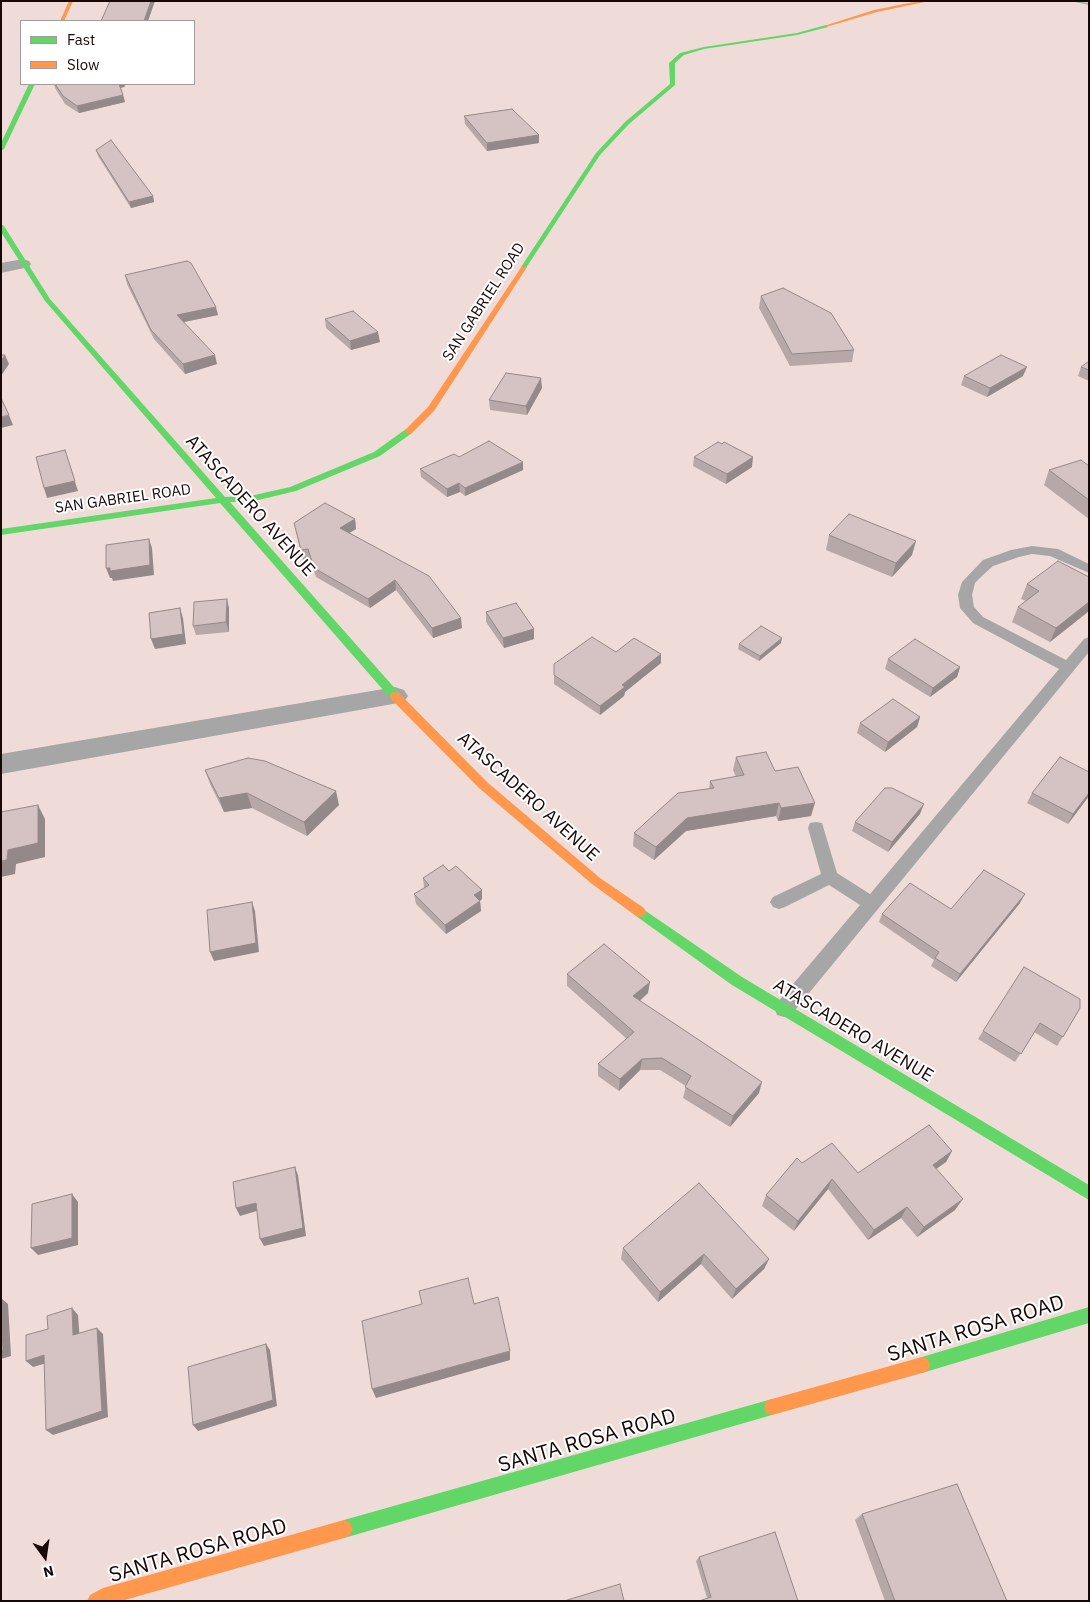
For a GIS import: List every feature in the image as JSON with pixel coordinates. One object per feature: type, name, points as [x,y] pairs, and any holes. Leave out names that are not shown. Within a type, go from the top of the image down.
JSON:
[{"type":"street","points":[[62,20],[71,1]]},
{"type":"street","name":"SAN GABRIEL ROAD","points":[[1,532],[221,500],[250,498],[293,489],[377,454],[408,432],[440,398],[598,154],[627,123],[673,84],[672,63],[682,54],[704,48],[797,34],[876,11],[927,1]]},
{"type":"street","points":[[1,149],[32,85]]},
{"type":"street","name":"ATASCADERO AVENUE","points":[[1,226],[22,264],[53,307],[395,696],[483,785],[596,881],[736,981],[1089,1194]]},
{"type":"street","points":[[1,268],[22,264]]},
{"type":"street","points":[[1,764],[395,696]]},
{"type":"street","name":"SANTA ROSA ROAD","points":[[97,1600],[971,1352],[1089,1315]]},
{"type":"lane","points":[[1067,667],[978,620],[968,608],[965,595],[969,582],[978,572],[988,564],[1016,552],[1032,550],[1053,552],[1089,569]]},
{"type":"lane","points":[[784,1009],[1089,642]]},
{"type":"lane","points":[[816,828],[830,877],[872,904]]},
{"type":"lane","points":[[779,902],[830,877]]},
{"type":"building","points":[[110,1],[151,1],[144,20],[101,20]]},
{"type":"building","points":[[56,85],[119,85],[123,95],[77,106],[63,96]]},
{"type":"building","points":[[512,109],[539,135],[487,143],[464,116]]},
{"type":"building","points":[[111,140],[153,196],[129,202],[96,150]]},
{"type":"building","points":[[187,261],[191,263],[216,307],[177,315],[215,355],[183,364],[151,330],[125,275]]},
{"type":"building","points":[[783,288],[831,313],[854,350],[792,354],[761,296]]},
{"type":"building","points":[[353,311],[378,332],[350,341],[325,319]]},
{"type":"building","points":[[1001,355],[1027,367],[990,388],[964,376]]},
{"type":"building","points":[[1089,361],[1089,370],[1081,367]]},
{"type":"building","points":[[506,373],[541,378],[526,406],[489,400]]},
{"type":"building","points":[[1,398],[9,415],[1,417]]},
{"type":"building","points":[[489,441],[523,462],[465,488],[459,483],[447,489],[420,469],[454,454],[459,457]]},
{"type":"building","points":[[718,442],[722,444],[724,442],[753,457],[727,474],[694,457]]},
{"type":"building","points":[[65,450],[75,481],[44,488],[36,457]]},
{"type":"building","points":[[1081,460],[1089,466],[1089,500],[1049,470]]},
{"type":"building","points":[[325,503],[355,519],[340,528],[429,576],[461,618],[432,628],[395,580],[368,599],[314,568],[308,549],[301,550],[294,523]]},
{"type":"building","points":[[849,514],[916,541],[896,563],[829,535]]},
{"type":"building","points":[[149,539],[150,565],[110,571],[110,568],[106,568],[106,545]]},
{"type":"building","points":[[1058,561],[1089,577],[1089,602],[1056,628],[1018,607],[1039,591],[1027,584]]},
{"type":"building","points":[[227,599],[226,622],[193,626],[194,602]]},
{"type":"building","points":[[516,603],[534,629],[503,638],[486,612]]},
{"type":"building","points":[[180,608],[183,634],[151,639],[149,613]]},
{"type":"building","points":[[761,626],[782,638],[760,656],[739,644]]},
{"type":"building","points":[[592,637],[616,652],[634,638],[661,654],[622,685],[625,687],[600,706],[554,675],[554,664]]},
{"type":"building","points":[[915,639],[960,667],[933,688],[888,659]]},
{"type":"building","points":[[893,699],[920,717],[888,742],[860,723]]},
{"type":"building","points":[[766,752],[775,771],[798,767],[815,803],[781,808],[779,803],[687,818],[656,847],[634,833],[678,793],[714,788],[710,781],[744,775],[736,757]]},
{"type":"building","points":[[1060,757],[1089,772],[1089,793],[1073,814],[1032,793]]},
{"type":"building","points":[[248,758],[265,761],[336,791],[304,822],[247,793],[219,798],[205,770]]},
{"type":"building","points":[[885,788],[892,788],[924,804],[892,842],[855,822]]},
{"type":"building","points":[[38,805],[38,843],[8,850],[7,860],[1,861],[1,812]]},
{"type":"building","points":[[443,865],[449,871],[456,866],[482,890],[474,895],[480,901],[445,925],[414,894],[429,885],[423,878]]},
{"type":"building","points":[[984,870],[1025,894],[960,974],[935,958],[939,952],[882,914],[910,883],[951,909]]},
{"type":"building","points":[[252,902],[256,943],[210,952],[207,910]]},
{"type":"building","points":[[604,944],[650,982],[633,996],[762,1082],[733,1116],[685,1087],[691,1076],[662,1058],[642,1059],[620,1079],[598,1064],[634,1032],[567,974]]},
{"type":"building","points":[[1024,967],[1080,999],[1080,1008],[1063,1037],[1040,1023],[1021,1054],[983,1031]]},
{"type":"building","points":[[929,1125],[952,1151],[933,1165],[963,1199],[924,1227],[907,1207],[874,1230],[832,1179],[798,1221],[766,1195],[797,1158],[802,1163],[832,1143],[858,1173]]},
{"type":"building","points":[[295,1167],[303,1228],[260,1239],[256,1203],[236,1208],[233,1182]]},
{"type":"building","points":[[699,1183],[769,1259],[736,1289],[704,1254],[660,1292],[623,1248]]},
{"type":"building","points":[[72,1194],[72,1238],[31,1248],[32,1204]]},
{"type":"building","points":[[468,1278],[474,1304],[498,1297],[510,1351],[372,1389],[362,1321],[422,1304],[419,1291]]},
{"type":"building","points":[[72,1308],[73,1335],[97,1328],[102,1411],[46,1430],[44,1355],[26,1361],[26,1335],[48,1329],[47,1316]]},
{"type":"building","points":[[1,1312],[3,1350],[1,1351]]},
{"type":"building","points":[[266,1344],[273,1400],[193,1425],[188,1367]]},
{"type":"building","points":[[957,1484],[1007,1601],[895,1601],[862,1514]]},
{"type":"building","points":[[775,1532],[798,1601],[699,1601],[711,1597],[699,1557]]},
{"type":"building","points":[[620,1584],[624,1601],[564,1601]]},
{"type":"waterway","points":[[1075,1],[1089,4]]},
{"type":"traffic: fast","points":[[524,267],[598,154],[627,123],[673,84],[672,63],[682,54],[704,48],[797,34],[826,26]]},
{"type":"traffic: fast","points":[[1,149],[32,85]]},
{"type":"traffic: fast","points":[[1,226],[47,300],[395,696]]},
{"type":"traffic: fast","points":[[1,532],[221,500],[250,499],[293,489],[377,454],[409,431]]},
{"type":"traffic: fast","points":[[640,912],[737,981],[1089,1193]]},
{"type":"traffic: fast","points":[[922,1365],[1089,1315]]},
{"type":"traffic: fast","points":[[344,1529],[772,1407]]},
{"type":"traffic: slow","points":[[62,20],[71,1]]},
{"type":"traffic: slow","points":[[826,26],[876,11],[927,1]]},
{"type":"traffic: slow","points":[[409,431],[431,409],[524,267]]},
{"type":"traffic: slow","points":[[395,696],[483,785],[596,881],[640,912]]},
{"type":"traffic: slow","points":[[772,1407],[922,1365]]},
{"type":"traffic: slow","points":[[96,1601],[103,1597],[344,1529]]}]
